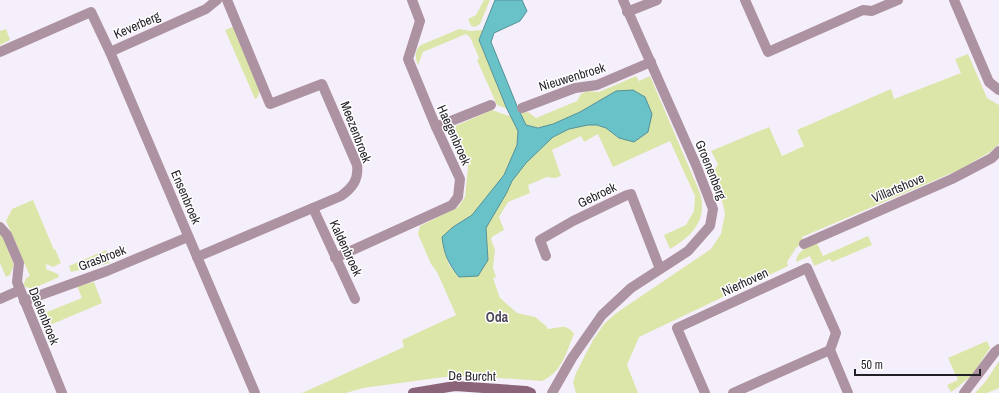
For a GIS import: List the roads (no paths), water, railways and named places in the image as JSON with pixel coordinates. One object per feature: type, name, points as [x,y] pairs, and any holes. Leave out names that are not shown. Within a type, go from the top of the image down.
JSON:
[{"type":"street","name":"Keverberg","points":[[110,52],[206,9],[217,0]]},
{"type":"street","name":"Meezenbroek","points":[[197,257],[341,196],[355,183],[357,176],[357,165],[322,84],[270,104],[227,0]]},
{"type":"street","name":"Haegenbroek","points":[[335,258],[452,205],[458,197],[460,179],[436,127],[408,59],[420,21],[412,0]]},
{"type":"street","name":"Groenenberg","points":[[552,393],[572,358],[602,315],[631,288],[688,251],[710,226],[713,209],[696,165],[622,0]]},
{"type":"street","points":[[627,12],[657,0]]},
{"type":"street","points":[[745,0],[768,52],[863,10],[872,11],[898,0]]},
{"type":"street","points":[[954,0],[989,82],[999,90]]},
{"type":"street","name":"Ensenbroek","points":[[0,52],[91,12],[110,52],[255,393]]},
{"type":"street","name":"Nieuwenbroek","points":[[522,108],[575,88],[597,85],[651,62]]},
{"type":"street","points":[[436,127],[491,105]]},
{"type":"street","name":"Villartshove","points":[[804,244],[952,179],[992,158],[999,151]]},
{"type":"street","name":"Gebroek","points":[[546,256],[540,240],[573,221],[631,194],[660,269]]},
{"type":"street","name":"Kaldenbroek","points":[[313,208],[355,299]]},
{"type":"street","name":"Daelenbroek","points":[[0,227],[7,235],[19,263],[17,282],[62,393]]},
{"type":"street","name":"Grasbroek","points":[[24,300],[107,271],[188,237]]},
{"type":"street","name":"Nierhoven","points":[[705,393],[677,328],[807,268],[836,333],[830,350]]},
{"type":"street","points":[[0,299],[20,290]]},
{"type":"street","points":[[964,393],[995,352],[999,349]]},
{"type":"street","points":[[733,393],[830,350],[848,393]]},
{"type":"street","name":"De Burcht","points":[[412,393],[455,386],[526,391],[531,393]]},
{"type":"water","points":[[495,0],[522,0],[527,11],[520,21],[494,33],[491,42],[526,125],[538,128],[553,124],[580,112],[616,91],[633,90],[645,97],[652,114],[648,132],[634,142],[619,138],[606,128],[597,125],[588,125],[569,129],[553,137],[526,163],[512,181],[486,228],[488,260],[478,276],[459,277],[447,258],[442,237],[453,227],[472,215],[504,175],[517,145],[518,131],[507,109],[479,40]]},
{"type":"district","name":"Oda","points":[[497,317]]}]
